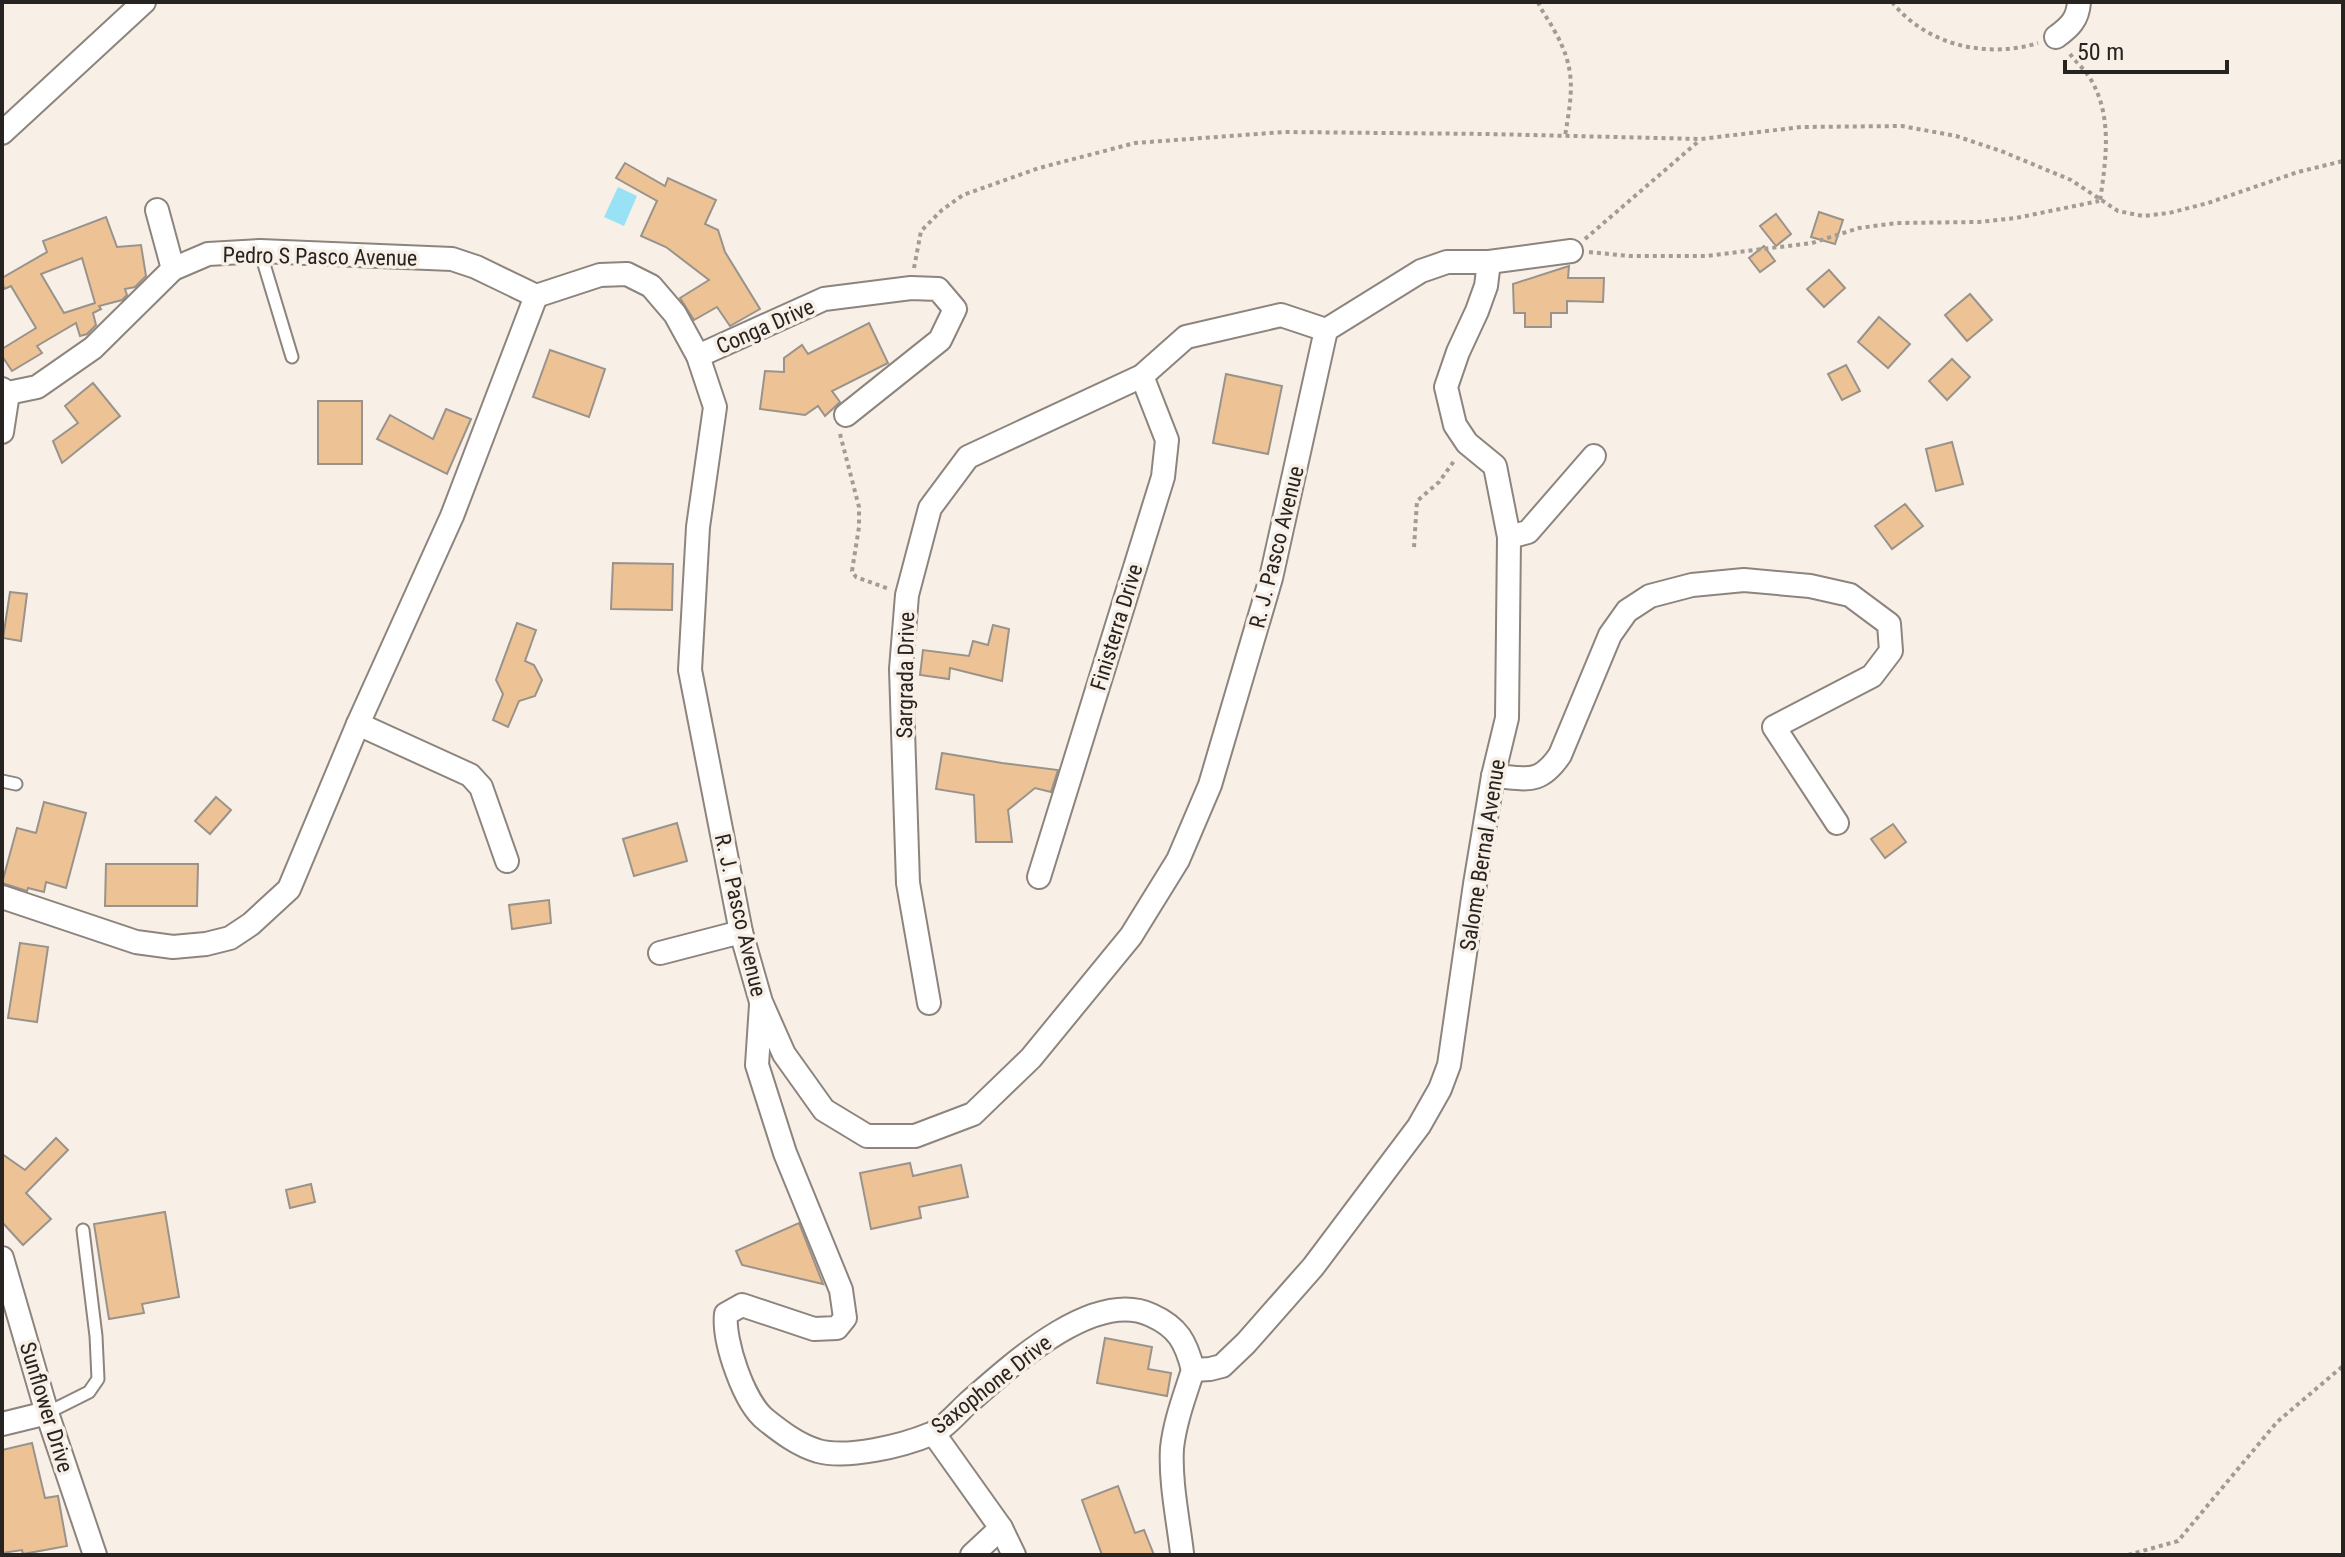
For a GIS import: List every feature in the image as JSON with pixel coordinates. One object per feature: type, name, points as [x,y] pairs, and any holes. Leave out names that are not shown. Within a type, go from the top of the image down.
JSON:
[{"type":"street","points":[[2,133],[144,2]]},
{"type":"street","points":[[2056,37],[2070,27],[2079,13],[2079,2]]},
{"type":"street","points":[[157,210],[173,269]]},
{"type":"street","name":"Pedro S Pasco Avenue","points":[[5,391],[37,387],[93,348],[173,269],[208,254],[260,251],[452,259],[536,296]]},
{"type":"street","points":[[1326,330],[1421,271],[1447,262],[1489,262],[1571,251]]},
{"type":"street","name":"Salome Bernal Avenue","points":[[1193,1370],[1222,1366],[1313,1267],[1419,1126],[1440,1089],[1449,1065],[1493,776],[1507,718],[1509,537],[1495,466],[1467,443],[1455,425],[1446,387],[1486,286],[1489,262]]},
{"type":"street","name":"R. J. Pasco Avenue","points":[[536,296],[600,275],[627,274],[651,286],[675,314],[698,356],[715,407],[698,527],[690,670],[741,932],[761,1002],[784,1054],[824,1110],[867,1136],[915,1136],[973,1114],[1031,1058],[1131,936],[1178,860],[1210,785],[1271,578],[1326,330]]},
{"type":"street","name":"Conga Drive","points":[[698,356],[824,299],[911,288],[938,289],[955,309],[940,340],[846,415]]},
{"type":"street","points":[[2,897],[136,942],[173,947],[230,938],[251,924],[289,889],[358,724],[452,516],[536,296]]},
{"type":"street","name":"Sargrada Drive","points":[[929,1003],[908,883],[901,669],[907,595],[930,508],[968,457],[1142,376],[1186,337],[1281,315],[1326,330]]},
{"type":"street","name":"Finisterra Drive","points":[[1039,877],[1163,477],[1167,440],[1142,376]]},
{"type":"street","points":[[2,432],[5,391]]},
{"type":"street","points":[[1509,537],[1528,532],[1594,456]]},
{"type":"street","points":[[1493,776],[1534,779],[1552,768],[1610,635],[1627,611],[1650,596],[1692,585],[1744,580],[1810,586],[1850,595],[1889,624],[1891,651],[1872,676],[1774,727],[1837,823]]},
{"type":"street","points":[[358,724],[470,775],[481,787],[507,861]]},
{"type":"street","points":[[660,953],[741,932]]},
{"type":"street","name":"Saxophone Drive","points":[[761,1002],[757,1065],[785,1153],[841,1290],[845,1318],[837,1328],[814,1329],[742,1305],[726,1314],[725,1324],[739,1377],[760,1415],[784,1434],[817,1451],[845,1454],[888,1447],[934,1434],[1027,1352],[1076,1322],[1114,1310],[1143,1311],[1160,1319],[1177,1332],[1188,1348],[1193,1370]]},
{"type":"street","name":"Sunflower Drive","points":[[2,1258],[47,1413],[95,1555]]},
{"type":"street","points":[[1182,1553],[1172,1449],[1177,1417],[1193,1370]]},
{"type":"street","points":[[2,1424],[47,1413]]},
{"type":"street","points":[[934,1434],[1001,1528],[1014,1555]]},
{"type":"street","points":[[972,1555],[1001,1528]]},
{"type":"lane","points":[[260,251],[292,357]]},
{"type":"lane","points":[[2,781],[16,784]]},
{"type":"lane","points":[[47,1413],[89,1392],[98,1379],[83,1230]]},
{"type":"path","points":[[1538,2],[1555,30],[1571,71],[1573,91],[1565,136]]},
{"type":"path","points":[[1892,2],[1921,30],[1948,43],[1976,49],[2033,45],[2056,37],[2089,77],[2102,104],[2106,136],[2100,201]]},
{"type":"path","points":[[911,288],[921,231],[963,195],[1039,168],[1135,143],[1284,132],[1701,139],[1801,127],[1902,126],[1956,136],[2001,151],[2071,180],[2118,211],[2143,216],[2208,203],[2298,172],[2343,161]]},
{"type":"path","points":[[1571,251],[1701,139]]},
{"type":"path","points":[[1571,251],[1629,256],[1706,256],[1812,243],[1859,228],[1897,223],[1979,222],[2016,218],[2100,201]]},
{"type":"path","points":[[846,415],[838,427],[859,507],[852,571],[856,577],[907,595]]},
{"type":"path","points":[[1414,547],[1417,501],[1439,482],[1467,443]]},
{"type":"path","points":[[2128,1555],[2178,1541],[2277,1422],[2343,1366]]},
{"type":"water","points":[[618,187],[637,196],[624,226],[604,217]]},
{"type":"building","points":[[625,163],[665,186],[668,178],[716,200],[705,224],[718,230],[725,252],[760,309],[730,326],[717,307],[694,320],[680,298],[709,280],[666,247],[641,236],[657,201],[616,178]]},
{"type":"building","points":[[1819,212],[1843,220],[1835,244],[1811,237]]},
{"type":"building","points":[[1776,214],[1791,234],[1776,246],[1760,226]]},
{"type":"building","points":[[106,217],[117,247],[141,245],[146,276],[135,287],[125,289],[127,295],[122,300],[99,306],[101,309],[93,313],[96,325],[87,334],[80,336],[76,323],[37,346],[42,353],[12,371],[2,356],[2,349],[36,328],[11,286],[4,289],[2,278],[47,252],[43,241]],"holes":[[[82,258],[95,303],[64,313],[41,274]]]},
{"type":"building","points":[[1764,246],[1775,261],[1760,272],[1749,258]]},
{"type":"building","points":[[1569,266],[1568,278],[1604,278],[1603,302],[1567,301],[1567,313],[1551,313],[1551,327],[1525,327],[1525,313],[1514,313],[1513,284]]},
{"type":"building","points":[[1829,270],[1845,288],[1824,307],[1807,289]]},
{"type":"building","points":[[1970,294],[1992,320],[1967,341],[1945,315]]},
{"type":"building","points":[[1879,317],[1910,344],[1888,368],[1858,342]]},
{"type":"building","points":[[869,323],[888,363],[832,391],[840,402],[825,416],[818,406],[805,415],[760,409],[765,371],[784,372],[784,358],[802,345],[808,354]]},
{"type":"building","points":[[550,350],[605,369],[589,417],[533,397]]},
{"type":"building","points":[[1952,359],[1970,377],[1947,400],[1929,381]]},
{"type":"building","points":[[1846,365],[1860,391],[1842,400],[1828,374]]},
{"type":"building","points":[[1226,374],[1282,386],[1268,454],[1213,443]]},
{"type":"building","points":[[93,383],[120,416],[62,463],[53,441],[78,423],[65,406]]},
{"type":"building","points":[[318,401],[362,401],[362,464],[318,464]]},
{"type":"building","points":[[446,409],[471,419],[447,474],[377,439],[390,415],[433,439]]},
{"type":"building","points":[[1952,442],[1963,484],[1936,491],[1926,449]]},
{"type":"building","points":[[1905,504],[1923,526],[1892,549],[1875,526]]},
{"type":"building","points":[[613,563],[673,564],[672,610],[611,609]]},
{"type":"building","points":[[10,592],[27,594],[21,641],[3,638]]},
{"type":"building","points":[[517,623],[536,630],[525,661],[534,665],[542,680],[535,696],[519,701],[508,727],[493,720],[503,694],[496,680]]},
{"type":"building","points":[[993,625],[1009,629],[1002,681],[950,668],[949,679],[920,675],[923,650],[969,656],[973,641],[988,645]]},
{"type":"building","points":[[942,753],[1058,770],[1051,792],[1035,788],[1008,810],[1012,842],[976,842],[974,795],[936,789]]},
{"type":"building","points":[[216,797],[231,810],[210,834],[195,821]]},
{"type":"building","points":[[44,802],[86,813],[66,888],[46,882],[44,892],[28,888],[27,891],[2,883],[17,828],[36,833]]},
{"type":"building","points":[[677,823],[687,861],[634,876],[623,839]]},
{"type":"building","points":[[1893,824],[1906,842],[1885,858],[1871,839]]},
{"type":"building","points":[[106,864],[198,864],[197,906],[105,906]]},
{"type":"building","points":[[549,900],[551,923],[512,929],[509,905]]},
{"type":"building","points":[[20,943],[48,947],[37,1022],[8,1018]]},
{"type":"building","points":[[56,1138],[68,1150],[26,1193],[51,1219],[23,1245],[2,1222],[2,1154],[25,1170]]},
{"type":"building","points":[[910,1163],[913,1176],[961,1165],[968,1197],[919,1207],[921,1218],[871,1229],[860,1173]]},
{"type":"building","points":[[311,1184],[315,1202],[290,1208],[286,1190]]},
{"type":"building","points":[[165,1212],[179,1297],[142,1304],[144,1313],[109,1319],[94,1224]]},
{"type":"building","points":[[799,1223],[823,1284],[742,1265],[736,1251]]},
{"type":"building","points":[[1105,1338],[1152,1347],[1148,1369],[1171,1373],[1167,1396],[1097,1383]]},
{"type":"building","points":[[32,1443],[45,1498],[58,1496],[67,1546],[23,1554],[22,1550],[2,1553],[2,1450]]},
{"type":"building","points":[[1118,1486],[1135,1533],[1144,1530],[1154,1555],[1102,1555],[1082,1500]]}]
